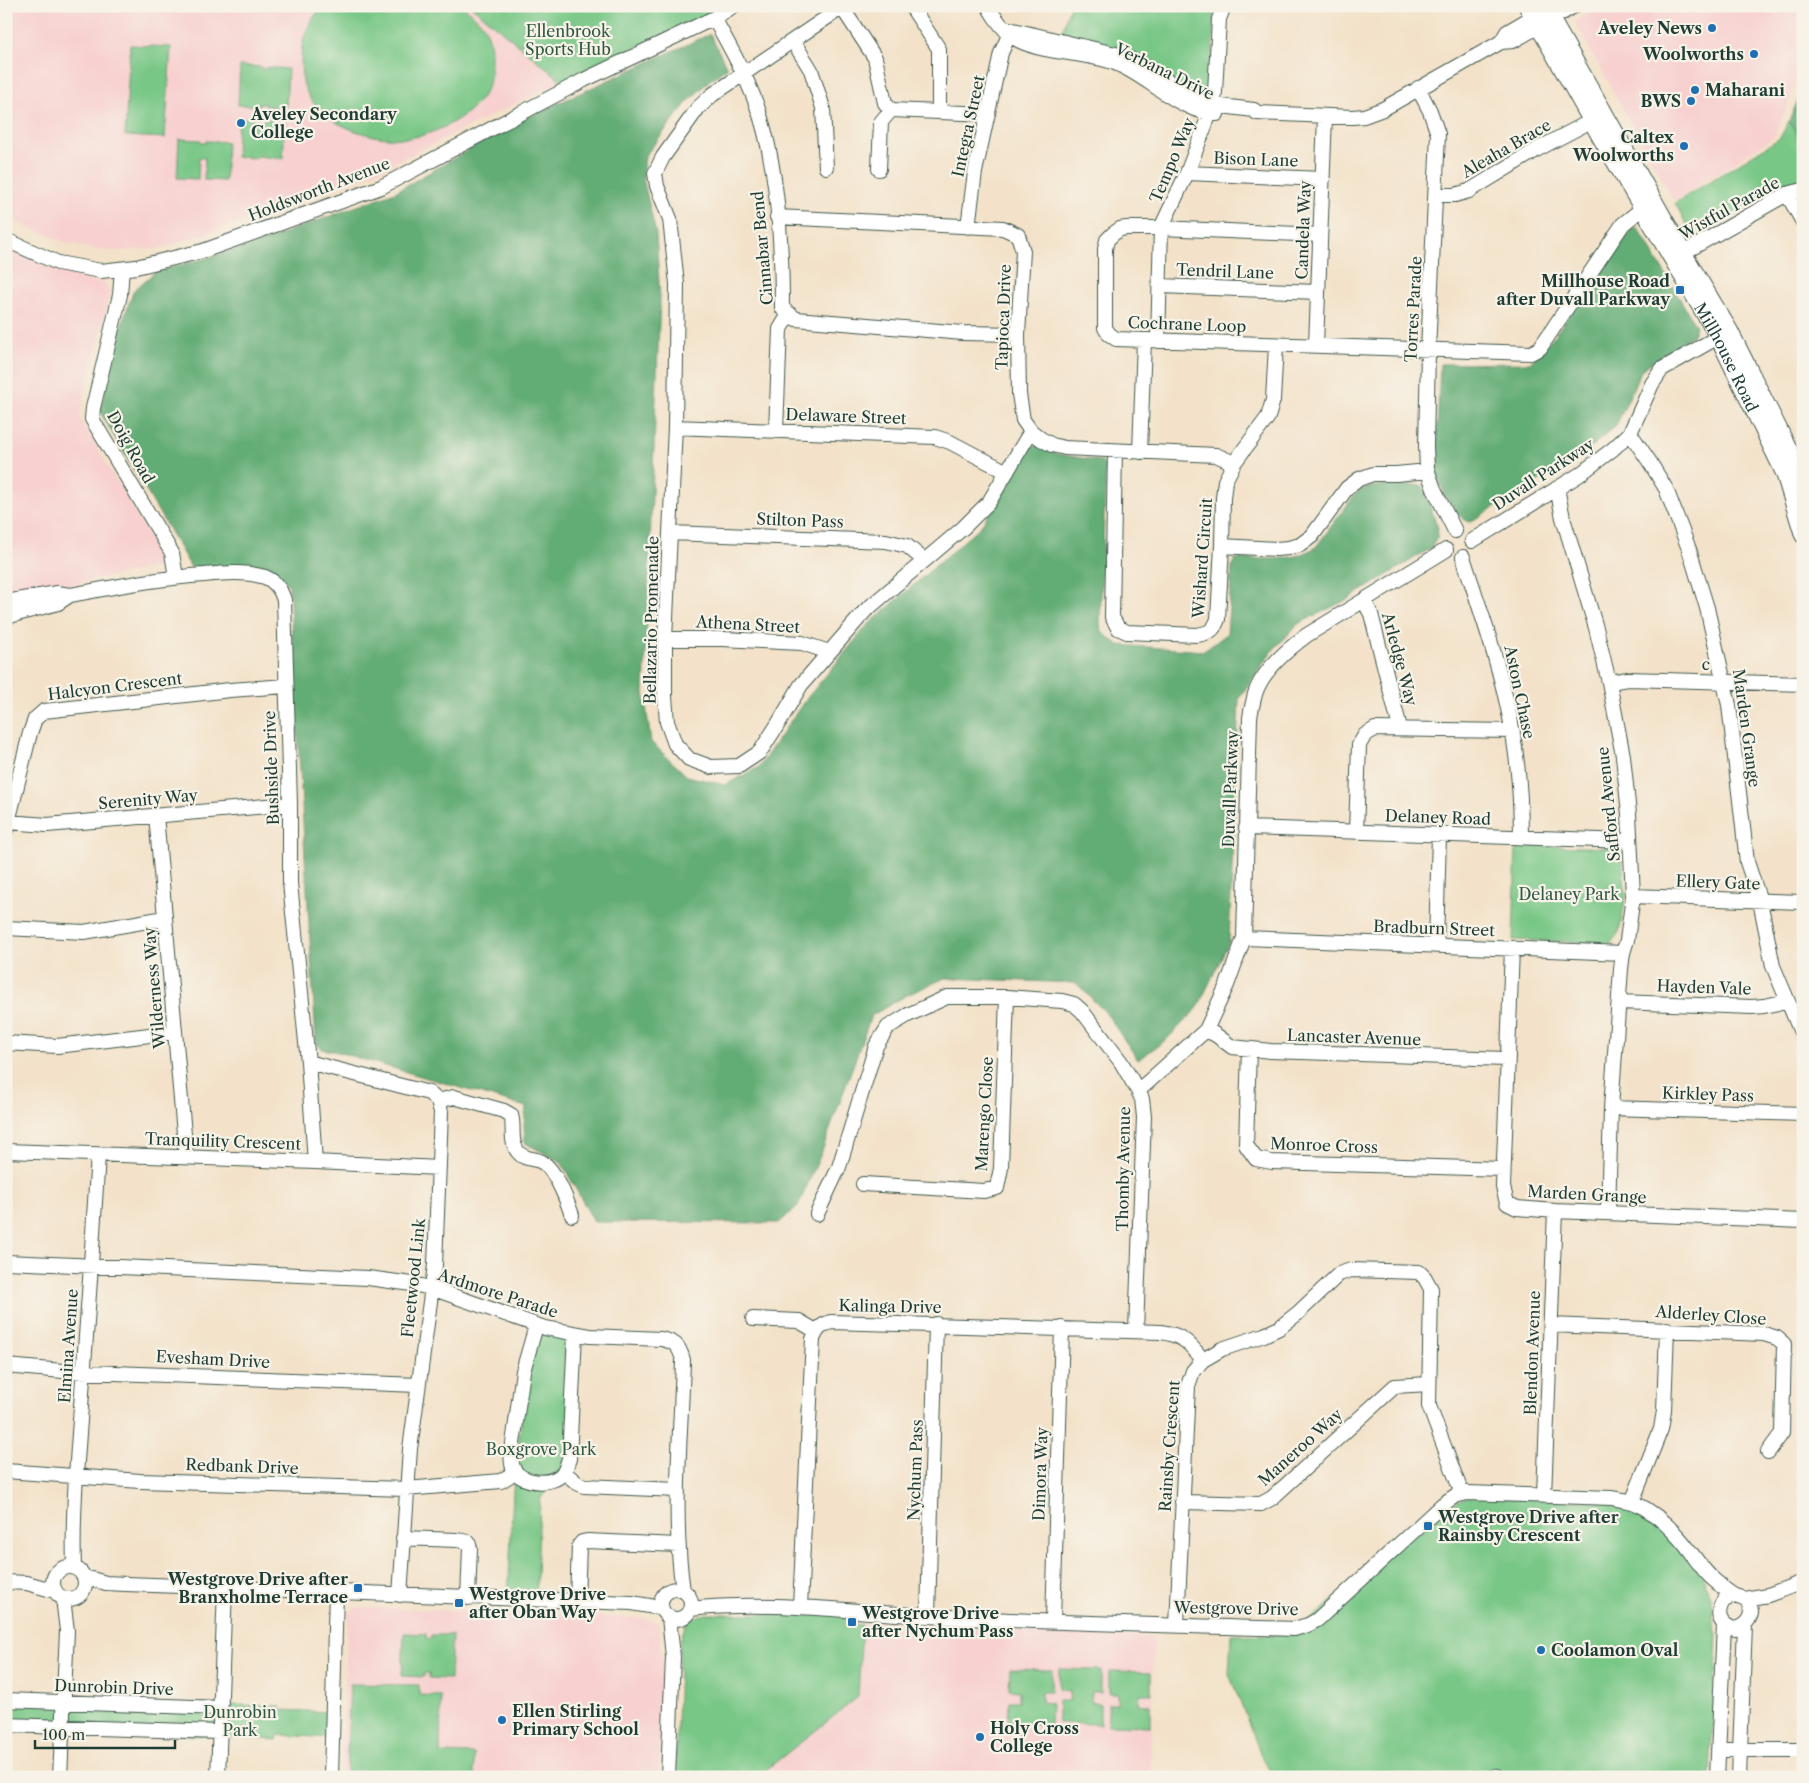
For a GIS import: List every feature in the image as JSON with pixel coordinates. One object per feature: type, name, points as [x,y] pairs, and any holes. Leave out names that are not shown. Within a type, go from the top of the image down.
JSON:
[{"type":"main road","name":"Millhouse Road","points":[[1542,13],[1591,121],[1643,208],[1678,256]]},
{"type":"main road","name":"Millhouse Road","points":[[1542,13],[1678,256],[1724,334],[1795,475],[1803,535]]},
{"type":"street","name":"Holdsworth Avenue","points":[[6,240],[58,263],[101,271],[136,267],[203,251],[381,187],[481,136],[584,80],[714,18],[733,6]]},
{"type":"street","points":[[911,6],[939,50],[939,112]]},
{"type":"street","name":"Verbana Drive","points":[[988,6],[1007,31],[1028,44],[1114,62],[1193,108],[1353,117],[1373,114],[1500,42],[1513,41],[1542,13],[1574,6]]},
{"type":"street","name":"Tempo Way","points":[[1162,228],[1187,173],[1212,109],[1219,19],[1224,6]]},
{"type":"street","points":[[744,73],[842,7],[875,58],[885,104],[891,110],[988,114]]},
{"type":"street","name":"Cinnabar Bend","points":[[714,18],[744,73],[760,115],[770,157],[782,271],[782,308],[796,319],[963,332],[1018,334]]},
{"type":"street","name":"Integra Street","points":[[968,227],[975,172],[1007,31]]},
{"type":"street","points":[[793,41],[811,70],[823,108],[826,167]]},
{"type":"street","name":"Bellazario Promenade","points":[[744,73],[712,95],[698,108],[663,158],[655,173],[657,186],[670,219],[677,284],[675,427],[664,638],[664,696],[667,722],[675,744],[689,759],[711,767],[739,766],[760,752],[801,685],[865,611],[963,528],[989,502],[1031,431]]},
{"type":"street","name":"Torres Parade","points":[[1418,88],[1430,111],[1438,134],[1428,351],[1426,446],[1428,471],[1434,488],[1455,531]]},
{"type":"street","points":[[879,169],[881,122],[891,110]]},
{"type":"street","name":"Candela Way","points":[[1316,345],[1325,116]]},
{"type":"street","name":"Aleaha Brace","points":[[1436,194],[1455,196],[1469,191],[1538,149],[1591,121]]},
{"type":"street","name":"Bison Lane","points":[[1187,173],[1323,179]]},
{"type":"street","name":"Wistful Parade","points":[[1678,256],[1786,194],[1803,190]]},
{"type":"street","points":[[1786,194],[1803,222]]},
{"type":"street","name":"Cochrane Loop","points":[[1320,235],[1162,228],[1120,229],[1107,240],[1105,249],[1105,328],[1108,334],[1116,339],[1531,353],[1540,348],[1623,224],[1643,208]]},
{"type":"street","name":"Tapioca Drive","points":[[777,217],[1003,228],[1018,235],[1023,251],[1018,334],[1019,394],[1024,420],[1031,431]]},
{"type":"street","points":[[1158,341],[1162,228]]},
{"type":"street","name":"Doig Road","points":[[122,269],[120,295],[92,419],[172,553],[176,577]]},
{"type":"street","name":"Tendril Lane","points":[[1160,286],[1318,292]]},
{"type":"street","points":[[776,431],[780,329],[789,314]]},
{"type":"street","name":"Duvall Parkway","points":[[1472,541],[1579,475],[1630,433],[1652,384],[1662,370],[1724,334]]},
{"type":"street","points":[[1140,452],[1144,340]]},
{"type":"street","name":"Wishard Circuit","points":[[1116,451],[1112,617],[1118,628],[1127,632],[1207,634],[1214,629],[1218,619],[1225,481],[1234,463],[1268,417],[1273,400],[1276,345]]},
{"type":"street","name":"Delaware Street","points":[[675,427],[935,437],[950,442],[1007,472]]},
{"type":"street","points":[[1031,431],[1052,445],[1065,448],[1216,455],[1234,463]]},
{"type":"street","name":"Marden Grange","points":[[1630,433],[1666,490],[1689,549],[1707,608],[1729,705],[1747,862],[1760,901],[1773,966],[1803,1037]]},
{"type":"street","points":[[1222,546],[1276,549],[1300,545],[1312,536],[1347,488],[1359,478],[1373,474],[1428,471]]},
{"type":"street","name":"Safford Avenue","points":[[1557,488],[1563,518],[1596,628],[1609,682],[1623,756],[1629,814],[1633,896],[1627,940],[1623,953],[1619,1002],[1608,1212]]},
{"type":"street","points":[[1455,531],[1464,531],[1471,537],[1472,549],[1463,557],[1454,557],[1446,550],[1446,539],[1449,534],[1455,531]]},
{"type":"street","name":"Stilton Pass","points":[[670,533],[886,541],[907,546],[924,560]]},
{"type":"street","name":"Duvall Parkway","points":[[1138,1091],[1206,1030],[1227,985],[1244,938],[1250,718],[1256,692],[1285,650],[1446,550]]},
{"type":"street","name":"Aston Chase","points":[[1463,557],[1498,665],[1513,731],[1521,814],[1521,837]]},
{"type":"street","name":"Bushside Drive","points":[[6,602],[57,592],[70,595],[176,577],[235,573],[266,578],[273,581],[282,592],[284,600],[290,804],[290,884],[308,1062],[315,1162]]},
{"type":"street","name":"Bushside Drive","points":[[6,617],[58,603],[70,595]]},
{"type":"street","name":"Arledge Way","points":[[1364,601],[1371,614],[1400,728]]},
{"type":"street","name":"Athena Street","points":[[664,638],[802,642],[829,652]]},
{"type":"street","name":"c","points":[[1609,682],[1628,679],[1803,684]]},
{"type":"street","name":"Halcyon Crescent","points":[[7,826],[30,733],[35,719],[44,711],[230,690],[286,686]]},
{"type":"street","points":[[1356,832],[1359,745],[1365,735],[1375,729],[1400,728],[1513,731]]},
{"type":"street","name":"Serenity Way","points":[[7,826],[156,816],[290,804]]},
{"type":"street","name":"Wilderness Way","points":[[156,816],[186,1158]]},
{"type":"street","name":"Delaney Road","points":[[1246,828],[1630,841]]},
{"type":"street","points":[[1436,945],[1439,835]]},
{"type":"street","name":"Ellery Gate","points":[[1633,896],[1803,902]]},
{"type":"street","points":[[6,928],[84,932],[165,918]]},
{"type":"street","name":"Bradburn Street","points":[[1244,938],[1623,953]]},
{"type":"street","name":"Marden Grange","points":[[1512,948],[1503,1169],[1503,1187],[1507,1203],[1517,1208],[1555,1211],[1803,1221]]},
{"type":"street","name":"Thomby Avenue","points":[[817,1214],[839,1167],[876,1046],[888,1027],[908,1015],[948,997],[1007,997],[1062,1001],[1074,1004],[1082,1011],[1121,1062],[1142,1099],[1144,1117],[1136,1331]]},
{"type":"street","name":"Marengo Close","points":[[863,1184],[984,1191],[997,1188],[1001,1168],[1007,997]]},
{"type":"street","name":"Hayden Vale","points":[[1619,1002],[1752,1007],[1788,1001]]},
{"type":"street","name":"Lancaster Avenue","points":[[1206,1030],[1232,1047],[1249,1049],[1506,1059]]},
{"type":"street","points":[[6,1043],[57,1046],[175,1032]]},
{"type":"street","name":"Monroe Cross","points":[[1249,1049],[1246,1145],[1256,1159],[1272,1162],[1503,1169]]},
{"type":"street","points":[[308,1062],[429,1093],[438,1101],[454,1097],[511,1115],[513,1121],[513,1142],[518,1152],[524,1157],[541,1162],[547,1166],[565,1192],[572,1215]]},
{"type":"street","name":"Fleetwood Link","points":[[400,1595],[406,1489],[435,1265],[441,1112],[438,1101]]},
{"type":"street","name":"Kirkley Pass","points":[[1612,1108],[1803,1114]]},
{"type":"street","name":"Tranquility Crescent","points":[[6,1151],[439,1168]]},
{"type":"street","name":"Elmina Avenue","points":[[60,1777],[69,1583],[92,1266],[98,1154]]},
{"type":"street","name":"Blendon Avenue","points":[[1544,1496],[1555,1211]]},
{"type":"street","name":"Ardmore Parade","points":[[6,1262],[368,1278],[431,1288],[536,1326],[575,1334],[661,1339],[671,1342],[680,1349],[683,1360],[678,1490],[677,1603],[668,1777]]},
{"type":"street","name":"Rainsby Crescent","points":[[1177,1625],[1188,1386],[1193,1371],[1203,1360],[1222,1349],[1279,1328],[1298,1313],[1339,1274],[1351,1270],[1419,1272],[1425,1278],[1431,1289],[1428,1406],[1462,1494]]},
{"type":"street","points":[[753,1318],[799,1321],[816,1331],[813,1339],[800,1607]]},
{"type":"street","name":"Kalinga Drive","points":[[816,1331],[821,1325],[831,1322],[1136,1331],[1174,1334],[1188,1342],[1203,1360]]},
{"type":"street","name":"Nychum Pass","points":[[928,1616],[936,1324]]},
{"type":"street","name":"Alderley Close","points":[[1551,1325],[1764,1334],[1777,1338],[1784,1344],[1782,1432],[1768,1452]]},
{"type":"street","points":[[536,1326],[522,1381],[511,1462],[514,1470],[527,1480],[546,1481],[558,1478],[564,1472],[569,1459],[575,1334]]},
{"type":"street","name":"Dimora Way","points":[[1052,1621],[1062,1328]]},
{"type":"street","points":[[1632,1502],[1661,1429],[1664,1411],[1667,1329]]},
{"type":"street","name":"Evesham Drive","points":[[6,1366],[418,1385]]},
{"type":"street","name":"Maneroo Way","points":[[1182,1502],[1261,1504],[1272,1498],[1395,1386],[1429,1384]]},
{"type":"street","name":"Redbank Drive","points":[[6,1471],[76,1478],[406,1489],[501,1481],[514,1470]]},
{"type":"street","points":[[564,1472],[577,1483],[584,1486],[678,1490]]},
{"type":"street","name":"Westgrove Drive","points":[[6,1582],[106,1583],[578,1602],[800,1607],[928,1616],[1294,1629],[1317,1620],[1443,1504],[1455,1496],[1467,1493],[1612,1498],[1632,1502],[1659,1518],[1679,1538],[1705,1572],[1720,1605]]},
{"type":"street","points":[[403,1538],[468,1542],[470,1548],[468,1598]]},
{"type":"street","points":[[578,1602],[579,1546],[582,1542],[678,1545]]},
{"type":"street","name":"Westgrove Drive","points":[[1705,1572],[1740,1598]]},
{"type":"street","points":[[1717,1777],[1724,1625],[1719,1616],[1720,1605],[1729,1597],[1740,1598],[1768,1595],[1799,1584]]},
{"type":"street","points":[[1724,1625],[1735,1629],[1799,1584]]},
{"type":"street","points":[[218,1777],[225,1588]]},
{"type":"street","points":[[331,1777],[336,1592]]},
{"type":"street","points":[[1739,1777],[1748,1619],[1748,1604],[1740,1598]]},
{"type":"street","name":"Dunrobin Drive","points":[[6,1700],[220,1708]]},
{"type":"street","points":[[6,1725],[220,1732]]},
{"type":"street","points":[[1718,1750],[1803,1750]]},
{"type":"shaded area","name":"Aveley Secondary College","points":[[6,6],[471,6],[562,81],[375,172],[247,220],[158,249],[112,251],[92,249],[68,243],[6,218]]},
{"type":"shaded area","points":[[1598,6],[1803,6],[1803,67],[1774,137],[1674,201],[1575,22]]},
{"type":"shaded area","points":[[6,249],[89,281],[103,282],[108,288],[110,293],[79,417],[161,557],[161,563],[158,567],[6,597]]},
{"type":"shaded area","name":"Ellen Stirling Primary School","points":[[358,1607],[650,1619],[656,1622],[659,1626],[662,1664],[658,1777],[341,1777],[348,1614]]},
{"type":"shaded area","name":"Holy Cross College","points":[[862,1625],[1154,1637],[1150,1777],[757,1777],[858,1697]]},
{"type":"green space","points":[[323,6],[463,6],[478,19],[489,37],[491,70],[488,86],[483,96],[465,114],[443,128],[419,136],[392,138],[376,136],[342,125],[327,116],[315,105],[306,92],[302,76],[301,57],[304,39],[311,22]]},
{"type":"green space","name":"Ellenbrook Sports Hub","points":[[471,6],[727,6],[562,81]]},
{"type":"green space","points":[[1070,6],[1214,6],[1212,69],[1207,87],[1201,93],[1061,35]]},
{"type":"green space","points":[[710,34],[727,68],[710,80],[685,105],[645,156],[643,178],[656,234],[660,299],[644,692],[651,742],[687,776],[725,785],[759,767],[803,703],[867,626],[981,526],[1026,448],[1036,445],[1057,454],[1100,461],[1106,466],[1100,624],[1103,633],[1119,645],[1204,651],[1227,634],[1232,566],[1235,559],[1276,559],[1297,556],[1315,548],[1357,492],[1364,489],[1389,485],[1423,486],[1438,528],[1437,538],[1431,548],[1350,598],[1298,624],[1273,650],[1239,698],[1229,942],[1197,1009],[1167,1039],[1138,1060],[1106,1013],[1076,983],[945,978],[905,996],[871,1016],[821,1154],[798,1206],[779,1223],[594,1222],[561,1162],[525,1143],[524,1124],[526,1107],[322,1049],[316,1042],[289,585],[267,569],[192,569],[100,412],[117,336],[134,290],[155,272],[247,247],[395,192],[523,119]]},
{"type":"green space","points":[[130,45],[171,47],[165,138],[125,136]]},
{"type":"green space","points":[[240,66],[261,67],[262,69],[267,67],[288,69],[286,108],[265,106],[264,104],[259,106],[238,105]]},
{"type":"green space","points":[[1803,89],[1803,144],[1789,121]]},
{"type":"green space","points":[[238,118],[259,119],[259,121],[264,121],[264,119],[285,120],[283,159],[258,156],[257,158],[236,157]]},
{"type":"green space","points":[[1789,121],[1803,144],[1803,179],[1778,187],[1705,230],[1687,226],[1675,203],[1780,138]]},
{"type":"green space","points":[[179,139],[200,140],[201,143],[206,143],[206,141],[227,142],[225,181],[204,180],[205,158],[199,158],[198,179],[177,178]]},
{"type":"green space","points":[[1632,228],[1638,228],[1696,326],[1693,335],[1642,369],[1616,426],[1584,453],[1470,522],[1464,519],[1458,514],[1447,498],[1436,472],[1435,453],[1440,364],[1530,363],[1554,336]]},
{"type":"green space","name":"Delaney Park","points":[[1516,845],[1616,848],[1621,853],[1626,896],[1619,932],[1611,943],[1513,940]]},
{"type":"green space","name":"Boxgrove Park","points":[[536,1326],[568,1333],[569,1459],[540,1500],[536,1601],[508,1599],[514,1470]]},
{"type":"green space","points":[[1468,1496],[1607,1502],[1631,1507],[1662,1528],[1703,1576],[1710,1597],[1717,1632],[1710,1777],[1273,1777],[1261,1755],[1229,1674],[1231,1635],[1293,1634],[1442,1509]]},
{"type":"green space","points":[[707,1614],[852,1614],[851,1624],[862,1625],[858,1697],[757,1777],[675,1777],[680,1642],[688,1622],[695,1617]]},
{"type":"green space","points":[[404,1633],[426,1634],[426,1638],[430,1639],[431,1635],[452,1635],[450,1679],[429,1678],[429,1673],[424,1673],[424,1677],[402,1676]]},
{"type":"green space","points":[[1010,1669],[1052,1670],[1051,1692],[1041,1692],[1041,1702],[1051,1703],[1050,1724],[1008,1723],[1009,1701],[1019,1701],[1019,1691],[1009,1690]]},
{"type":"green space","points":[[1059,1669],[1101,1670],[1101,1692],[1091,1692],[1091,1702],[1100,1703],[1100,1724],[1058,1723],[1058,1701],[1069,1701],[1070,1691],[1059,1690]]},
{"type":"green space","points":[[1109,1671],[1151,1672],[1151,1694],[1140,1694],[1139,1704],[1150,1705],[1150,1726],[1108,1725],[1108,1704],[1118,1704],[1118,1693],[1109,1693]]},
{"type":"green space","points":[[350,1684],[419,1685],[419,1695],[441,1696],[440,1753],[474,1754],[474,1777],[346,1777]]},
{"type":"green space","name":"Dunrobin Park","points":[[6,1700],[280,1706],[280,1710],[333,1712],[334,1738],[278,1735],[277,1740],[6,1725]]},
{"type":"place","name":"Aveley News","points":[[1712,28]]},
{"type":"place","name":"Woolworths","points":[[1754,54]]},
{"type":"place","name":"Maharani","points":[[1695,90]]},
{"type":"place","name":"BWS","points":[[1691,101]]},
{"type":"place","name":"Aveley Secondary College","points":[[241,123]]},
{"type":"place","name":"Caltex Woolworths","points":[[1684,146]]},
{"type":"place","name":"Millhouse Road after Duvall Parkway","points":[[1680,290]]},
{"type":"place","name":"Westgrove Drive after Rainsby Crescent","points":[[1428,1526]]},
{"type":"place","name":"Westgrove Drive after Branxholme Terrace","points":[[358,1588]]},
{"type":"place","name":"Westgrove Drive after Oban Way","points":[[459,1603]]},
{"type":"place","name":"Westgrove Drive after Nychum Pass","points":[[852,1622]]},
{"type":"place","name":"Coolamon Oval","points":[[1541,1650]]},
{"type":"place","name":"Ellen Stirling Primary School","points":[[502,1720]]},
{"type":"place","name":"Holy Cross College","points":[[980,1737]]}]
